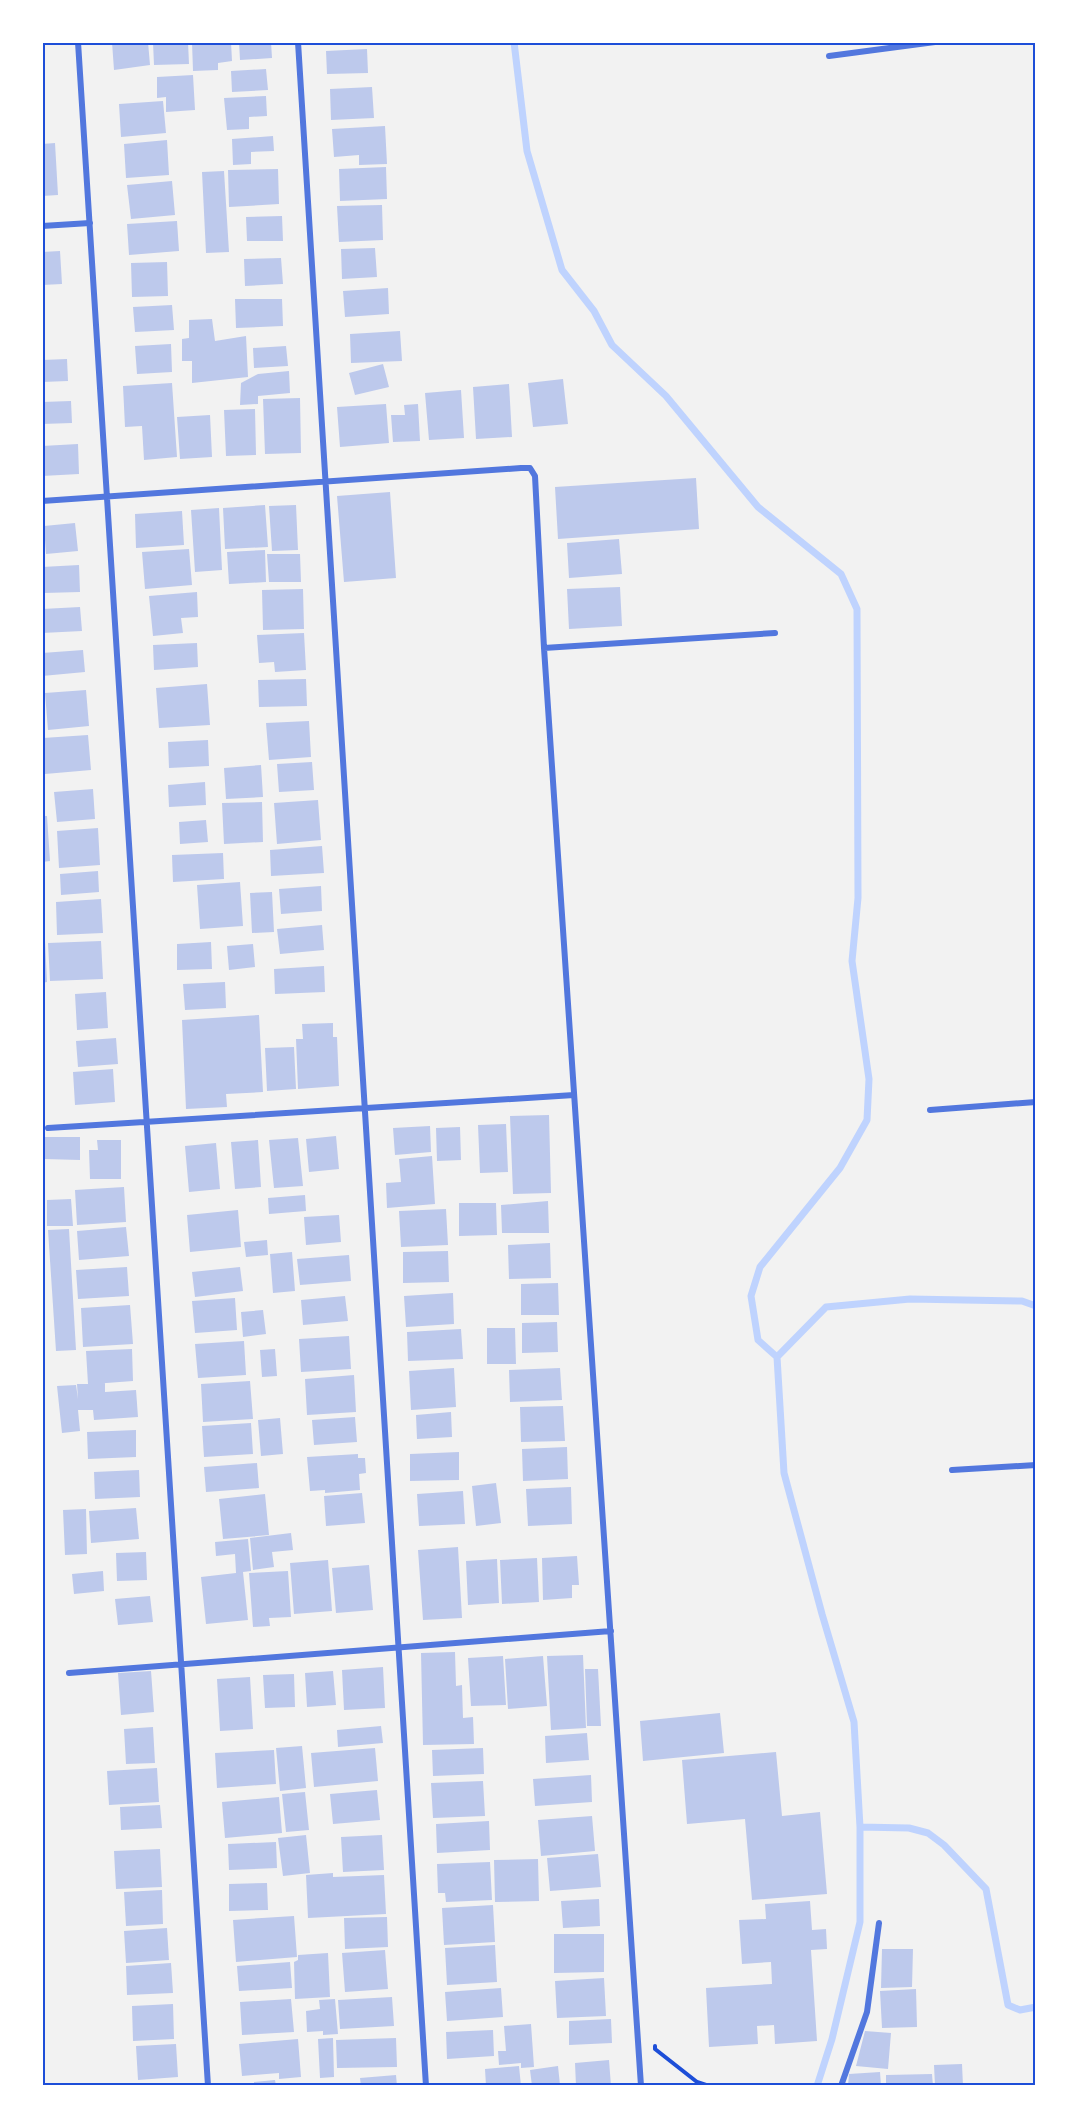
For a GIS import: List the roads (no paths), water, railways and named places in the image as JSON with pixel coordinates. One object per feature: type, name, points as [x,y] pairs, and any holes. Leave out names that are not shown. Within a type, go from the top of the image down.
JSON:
[{"type":"street","points":[[78,42],[208,2086]]},
{"type":"street","points":[[298,42],[426,2086]]},
{"type":"street","points":[[829,56],[935,42]]},
{"type":"street","points":[[42,226],[90,223]]},
{"type":"street","points":[[42,501],[521,468],[530,468],[535,476],[544,648],[641,2086]]},
{"type":"street","points":[[544,648],[775,633]]},
{"type":"street","points":[[48,1128],[574,1095]]},
{"type":"street","points":[[930,1110],[1036,1102]]},
{"type":"street","points":[[952,1470],[1036,1465]]},
{"type":"street","points":[[69,1673],[611,1631]]},
{"type":"street","points":[[841,2086],[867,2012],[879,1923]]},
{"type":"waterway","points":[[514,42],[527,151],[562,270],[594,311],[612,345],[666,396],[758,507],[841,574],[857,609],[858,898],[852,961],[869,1079],[867,1120],[840,1168],[760,1267],[751,1296],[758,1340],[777,1357]]},
{"type":"waterway","points":[[817,2086],[832,2039],[860,1922],[860,1827],[854,1722],[784,1473],[777,1357],[826,1307],[910,1299],[1022,1301],[1036,1306]]},
{"type":"waterway","points":[[860,1827],[909,1828],[928,1833],[944,1845],[986,1889],[1008,2005],[1020,2010],[1036,2007]]}]
